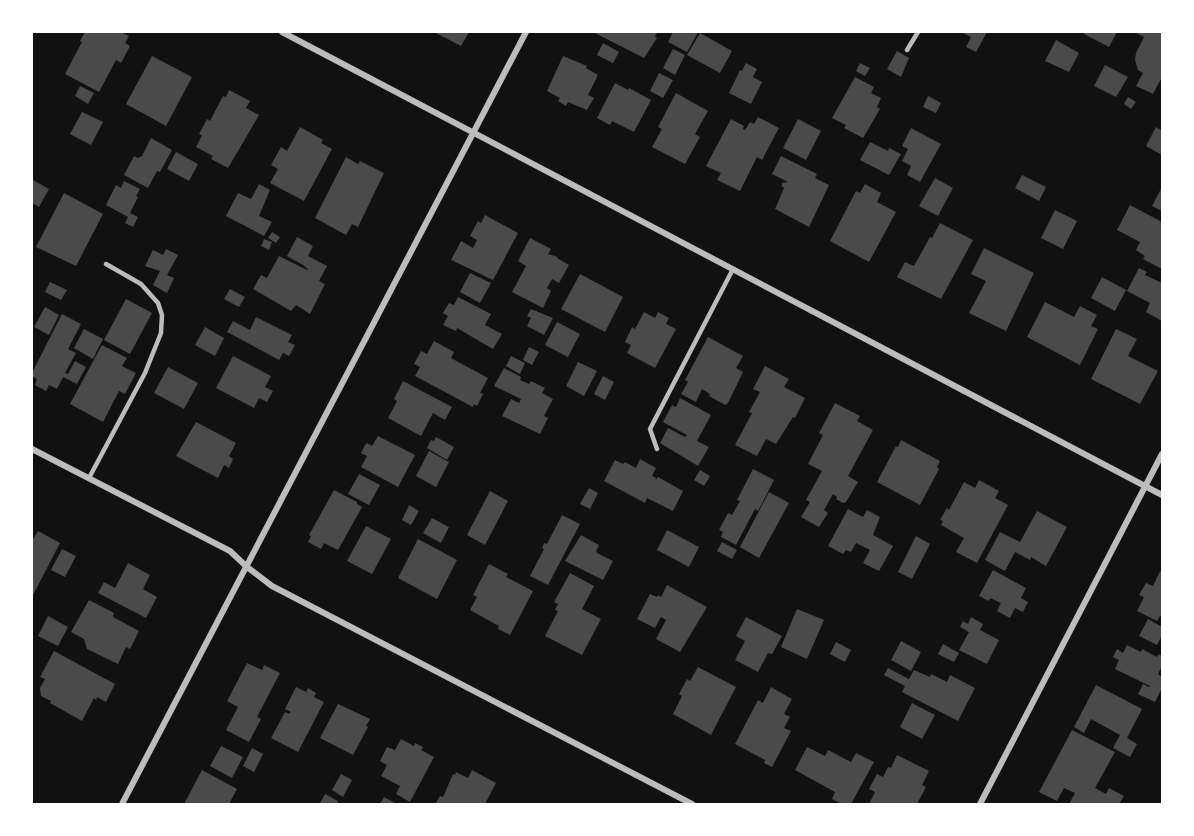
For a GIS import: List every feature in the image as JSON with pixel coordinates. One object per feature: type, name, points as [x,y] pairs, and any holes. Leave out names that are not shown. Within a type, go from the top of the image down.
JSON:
[{"type":"street","points":[[282,32],[1162,495]]},
{"type":"street","points":[[122,804],[526,32]]},
{"type":"street","points":[[32,448],[230,551],[272,586],[692,804]]},
{"type":"street","points":[[980,804],[1162,454]]},
{"type":"lane","points":[[907,50],[918,32]]},
{"type":"lane","points":[[89,478],[145,373],[161,333],[162,315],[158,303],[141,284],[106,264]]},
{"type":"lane","points":[[657,449],[650,429],[733,269]]},
{"type":"building","points":[[85,32],[120,32],[129,36],[125,43],[130,46],[121,63],[116,60],[99,92],[65,74]]},
{"type":"building","points":[[434,32],[469,32],[461,46]]},
{"type":"building","points":[[593,32],[657,32],[655,37],[657,38],[644,58]]},
{"type":"building","points":[[673,32],[698,32],[687,52],[668,42]]},
{"type":"building","points":[[961,32],[987,32],[976,52],[966,47],[971,37]]},
{"type":"building","points":[[1085,32],[1117,32],[1109,47],[1084,34]]},
{"type":"building","points":[[1134,32],[1162,32],[1162,77],[1153,94],[1136,86],[1143,73],[1138,70],[1135,60],[1136,53],[1144,37]]},
{"type":"building","points":[[700,33],[732,51],[720,73],[687,55]]},
{"type":"building","points":[[1056,40],[1079,53],[1069,72],[1045,61]]},
{"type":"building","points":[[603,43],[619,52],[613,63],[597,55]]},
{"type":"building","points":[[673,49],[685,55],[675,75],[663,68]]},
{"type":"building","points":[[897,51],[909,58],[901,77],[887,69]]},
{"type":"building","points":[[152,56],[192,77],[166,126],[126,104]]},
{"type":"building","points":[[563,56],[587,66],[586,68],[598,75],[588,95],[594,98],[587,110],[568,102],[566,106],[558,101],[560,98],[547,91]]},
{"type":"building","points":[[746,63],[757,69],[753,77],[762,82],[751,104],[729,93]]},
{"type":"building","points":[[860,63],[870,68],[865,76],[856,71]]},
{"type":"building","points":[[1105,65],[1128,77],[1116,97],[1094,86]]},
{"type":"building","points":[[659,73],[673,80],[663,98],[650,91]]},
{"type":"building","points":[[855,77],[874,87],[871,93],[881,98],[877,107],[880,109],[863,138],[844,128],[846,125],[832,118]]},
{"type":"building","points":[[615,83],[651,100],[634,132],[612,121],[610,125],[597,118]]},
{"type":"building","points":[[80,86],[94,93],[88,104],[75,96]]},
{"type":"building","points":[[229,90],[250,101],[246,108],[259,115],[228,168],[211,159],[213,156],[196,147],[202,135],[199,134],[207,119],[210,121],[223,96],[226,97]]},
{"type":"building","points":[[676,93],[708,111],[695,134],[700,137],[685,164],[652,147],[662,129],[658,127]]},
{"type":"building","points":[[928,96],[941,103],[936,113],[923,107]]},
{"type":"building","points":[[1128,97],[1136,102],[1131,109],[1124,104]]},
{"type":"building","points":[[82,112],[103,122],[91,145],[70,134]]},
{"type":"building","points":[[758,117],[779,128],[762,160],[757,157],[740,191],[717,180],[721,173],[706,166],[731,119],[744,126],[745,130],[750,122],[754,124]]},
{"type":"building","points":[[798,119],[821,131],[806,160],[783,148]]},
{"type":"building","points":[[300,127],[323,140],[321,143],[332,149],[304,201],[270,183],[278,169],[271,165],[281,147],[287,151]]},
{"type":"building","points":[[1156,127],[1162,131],[1162,155],[1146,146]]},
{"type":"building","points":[[911,128],[941,144],[920,182],[907,175],[911,166],[902,161],[908,149],[902,146]]},
{"type":"building","points":[[151,138],[172,150],[148,188],[124,175],[134,156],[138,158],[142,156]]},
{"type":"building","points":[[870,142],[888,151],[889,148],[901,154],[889,175],[860,160]]},
{"type":"building","points":[[176,152],[198,164],[189,181],[167,169]]},
{"type":"building","points":[[781,156],[817,174],[815,178],[829,185],[809,227],[775,209],[784,188],[782,183],[788,182],[772,174]]},
{"type":"building","points":[[346,157],[384,173],[358,227],[352,224],[346,235],[315,218]]},
{"type":"building","points":[[1022,175],[1046,187],[1039,201],[1015,188]]},
{"type":"building","points":[[935,178],[953,188],[938,216],[919,206]]},
{"type":"building","points":[[33,180],[49,189],[39,207],[32,203]]},
{"type":"building","points":[[124,181],[140,189],[130,213],[138,217],[133,227],[125,223],[128,217],[106,205],[116,185],[121,188]]},
{"type":"building","points":[[259,184],[270,190],[259,216],[272,222],[264,236],[226,216],[238,193],[251,199]]},
{"type":"building","points":[[865,184],[881,193],[877,202],[896,212],[869,262],[830,241],[856,191],[860,193]]},
{"type":"building","points":[[1162,187],[1162,211],[1152,206]]},
{"type":"building","points":[[64,193],[103,214],[76,266],[36,247]]},
{"type":"building","points":[[1130,205],[1162,222],[1162,269],[1143,259],[1145,256],[1136,250],[1140,242],[1117,230]]},
{"type":"building","points":[[1055,210],[1077,221],[1063,249],[1041,238]]},
{"type":"building","points":[[485,215],[518,233],[493,280],[451,260],[461,241],[473,248],[477,240],[470,236],[478,221],[481,223]]},
{"type":"building","points":[[940,223],[973,240],[941,299],[897,277],[905,262],[914,266]]},
{"type":"building","points":[[272,232],[280,237],[276,243],[268,238]]},
{"type":"building","points":[[297,237],[313,246],[308,256],[327,266],[319,281],[325,284],[310,314],[296,305],[291,311],[253,289],[261,275],[267,278],[279,256],[308,269],[287,256]]},
{"type":"building","points":[[530,238],[551,249],[548,254],[558,257],[569,265],[559,283],[552,279],[547,288],[551,291],[543,308],[512,292],[526,266],[518,261]]},
{"type":"building","points":[[264,239],[272,242],[269,250],[261,246]]},
{"type":"building","points":[[984,248],[1034,273],[1006,331],[969,313],[986,281],[971,274]]},
{"type":"building","points":[[166,249],[178,255],[167,275],[174,278],[167,293],[153,285],[160,271],[145,266],[153,250],[163,255]]},
{"type":"building","points":[[1139,268],[1147,272],[1145,275],[1162,283],[1162,321],[1146,312],[1150,303],[1127,291]]},
{"type":"building","points":[[470,273],[491,283],[480,303],[460,292]]},
{"type":"building","points":[[580,274],[623,297],[605,332],[561,309]]},
{"type":"building","points":[[1102,277],[1126,290],[1115,311],[1091,298]]},
{"type":"building","points":[[50,282],[67,290],[61,300],[45,292]]},
{"type":"building","points":[[230,289],[245,297],[239,307],[224,299]]},
{"type":"building","points":[[458,297],[491,314],[485,325],[502,334],[493,349],[457,328],[456,331],[443,325],[448,316],[443,313],[449,303],[454,305]]},
{"type":"building","points":[[126,299],[152,313],[130,354],[104,340]]},
{"type":"building","points":[[1045,302],[1074,317],[1080,306],[1097,315],[1091,326],[1098,329],[1080,365],[1027,337]]},
{"type":"building","points":[[45,307],[59,315],[49,335],[34,327]]},
{"type":"building","points":[[531,309],[553,318],[544,335],[527,326],[531,318],[527,316]]},
{"type":"building","points":[[644,312],[655,318],[658,312],[669,318],[666,324],[676,329],[655,368],[627,353],[631,345],[625,342],[632,327],[635,329]]},
{"type":"building","points":[[62,314],[81,324],[68,349],[76,353],[65,373],[68,374],[75,361],[86,367],[77,384],[63,377],[57,389],[49,385],[46,391],[35,385],[37,379],[32,376],[32,373]]},
{"type":"building","points":[[256,317],[292,335],[288,342],[295,345],[289,356],[283,353],[279,360],[227,332],[233,321],[250,330]]},
{"type":"building","points":[[557,322],[580,334],[568,357],[545,345]]},
{"type":"building","points":[[205,327],[224,338],[215,356],[195,345]]},
{"type":"building","points":[[84,329],[103,339],[93,359],[74,348]]},
{"type":"building","points":[[1116,329],[1137,339],[1128,356],[1158,371],[1140,404],[1091,379]]},
{"type":"building","points":[[708,337],[743,356],[736,368],[743,372],[725,405],[702,389],[696,402],[681,394],[688,382],[685,380]]},
{"type":"building","points":[[434,341],[454,352],[451,358],[488,378],[480,393],[483,394],[477,406],[474,404],[473,407],[415,376],[420,367],[414,364],[421,351],[427,354]]},
{"type":"building","points":[[102,345],[127,358],[122,366],[136,373],[125,394],[119,391],[103,422],[70,404]]},
{"type":"building","points":[[529,347],[539,352],[532,365],[523,360]]},
{"type":"building","points":[[233,356],[271,376],[265,387],[273,391],[267,402],[259,398],[254,408],[216,388]]},
{"type":"building","points":[[511,356],[525,363],[520,374],[506,366]]},
{"type":"building","points":[[578,362],[597,371],[584,396],[566,386]]},
{"type":"building","points":[[765,366],[789,379],[784,387],[805,398],[795,418],[793,417],[776,444],[766,439],[757,456],[735,445],[760,392],[753,389]]},
{"type":"building","points":[[168,367],[198,383],[184,409],[154,393]]},
{"type":"building","points":[[504,368],[521,377],[520,380],[529,384],[531,381],[545,388],[542,393],[553,399],[544,416],[548,418],[540,434],[502,416],[511,399],[519,403],[521,399],[494,386]]},
{"type":"building","points":[[603,376],[614,382],[605,400],[594,394]]},
{"type":"building","points":[[403,381],[452,407],[445,420],[433,413],[421,436],[388,418],[397,401],[394,399]]},
{"type":"building","points":[[680,398],[711,415],[697,441],[709,447],[698,466],[660,443],[668,428],[685,437],[687,435],[663,422],[672,405],[676,407]]},
{"type":"building","points":[[835,403],[860,416],[857,421],[873,430],[848,476],[858,482],[846,502],[843,503],[836,499],[837,497],[833,494],[824,510],[828,513],[819,527],[801,517],[810,502],[806,500],[822,471],[808,464],[823,435],[819,433]]},
{"type":"building","points":[[196,422],[236,443],[229,456],[233,459],[229,468],[224,465],[218,478],[176,456]]},
{"type":"building","points":[[378,436],[415,455],[398,487],[361,467],[367,456],[361,453],[365,445],[367,443],[372,446]]},
{"type":"building","points":[[436,437],[454,447],[447,460],[427,448],[431,440],[434,441]]},
{"type":"building","points":[[901,440],[940,461],[937,467],[939,469],[920,505],[877,482]]},
{"type":"building","points":[[429,451],[449,462],[436,487],[416,476]]},
{"type":"building","points":[[640,459],[656,468],[652,476],[656,478],[655,480],[658,477],[683,491],[673,511],[647,498],[645,503],[604,481],[615,460],[636,468]]},
{"type":"building","points":[[753,469],[774,480],[758,511],[755,509],[736,545],[721,537],[723,532],[719,530],[728,513],[732,515],[740,501],[737,500]]},
{"type":"building","points":[[700,470],[710,476],[704,486],[694,480]]},
{"type":"building","points":[[359,474],[380,485],[369,505],[348,494]]},
{"type":"building","points":[[979,480],[999,491],[995,498],[1008,505],[977,563],[956,552],[964,538],[941,525],[943,521],[940,520],[947,508],[949,510],[964,482],[975,488]]},
{"type":"building","points":[[589,488],[598,493],[590,509],[580,504]]},
{"type":"building","points":[[334,490],[362,507],[338,550],[324,543],[321,549],[308,542],[311,536],[309,535]]},
{"type":"building","points":[[490,491],[508,501],[485,545],[467,535]]},
{"type":"building","points":[[769,492],[789,503],[759,558],[740,547]]},
{"type":"building","points":[[409,505],[419,511],[411,525],[402,520]]},
{"type":"building","points":[[848,509],[863,517],[867,510],[880,517],[873,535],[893,546],[879,571],[863,563],[870,550],[856,543],[851,552],[846,550],[843,554],[828,546]]},
{"type":"building","points":[[1037,511],[1067,527],[1046,566],[1031,557],[1030,560],[1015,552],[1005,571],[985,560],[1000,532],[1020,542]]},
{"type":"building","points":[[562,515],[580,524],[548,585],[530,576],[544,549],[542,548],[544,543],[547,544]]},
{"type":"building","points":[[432,518],[449,527],[441,543],[423,533]]},
{"type":"building","points":[[366,526],[391,539],[372,574],[347,561]]},
{"type":"building","points":[[667,530],[699,547],[689,567],[657,550]]},
{"type":"building","points":[[38,531],[60,543],[32,597],[32,541]]},
{"type":"building","points":[[581,535],[599,545],[597,553],[613,561],[603,580],[565,561]]},
{"type":"building","points":[[916,536],[930,544],[912,579],[898,572]]},
{"type":"building","points":[[418,539],[457,560],[437,599],[398,578]]},
{"type":"building","points":[[722,542],[737,550],[732,559],[717,551]]},
{"type":"building","points":[[62,549],[76,556],[65,577],[51,570]]},
{"type":"building","points":[[128,563],[150,575],[143,589],[157,597],[146,618],[98,593],[104,582],[115,588]]},
{"type":"building","points":[[489,564],[508,574],[506,577],[533,591],[510,635],[498,629],[499,626],[470,610],[477,597],[473,595]]},
{"type":"building","points":[[993,570],[1026,588],[1021,598],[1028,602],[1023,612],[1015,608],[1010,618],[997,611],[1001,603],[979,596]]},
{"type":"building","points":[[1160,571],[1162,573],[1162,617],[1160,616],[1157,621],[1137,611],[1144,597],[1139,595],[1146,583],[1153,586]]},
{"type":"building","points":[[570,573],[594,586],[582,609],[601,619],[582,655],[545,636],[558,611],[555,610],[558,604],[554,602]]},
{"type":"building","points":[[667,585],[707,607],[680,652],[656,639],[666,620],[661,617],[655,628],[637,619],[650,594],[661,597]]},
{"type":"building","points":[[89,600],[114,613],[113,617],[139,631],[130,649],[126,647],[118,664],[87,649],[84,639],[71,632]]},
{"type":"building","points":[[797,609],[824,620],[807,659],[781,647]]},
{"type":"building","points":[[48,616],[68,627],[58,646],[38,636]]},
{"type":"building","points":[[746,617],[782,636],[772,654],[768,653],[758,672],[735,660],[745,641],[736,636]]},
{"type":"building","points":[[971,617],[983,624],[980,630],[999,640],[987,664],[959,650],[969,632],[960,627],[963,621],[968,624]]},
{"type":"building","points":[[1148,619],[1162,627],[1162,635],[1157,645],[1139,636]]},
{"type":"building","points":[[901,641],[921,652],[911,671],[891,660]]},
{"type":"building","points":[[836,642],[851,650],[845,662],[830,654]]},
{"type":"building","points":[[943,644],[959,653],[954,662],[938,654]]},
{"type":"building","points":[[1127,645],[1141,652],[1142,649],[1157,657],[1159,654],[1162,656],[1162,666],[1158,674],[1162,677],[1162,688],[1155,702],[1138,694],[1143,684],[1150,686],[1115,669],[1119,660],[1113,657],[1117,649],[1123,653]]},
{"type":"building","points":[[54,651],[115,684],[106,702],[97,697],[96,700],[94,698],[82,721],[41,696],[40,688],[45,679],[40,677]]},
{"type":"building","points":[[247,663],[262,670],[264,665],[280,673],[257,717],[261,719],[249,742],[226,730],[238,707],[227,701]]},
{"type":"building","points":[[698,667],[736,687],[711,735],[673,714],[682,696],[679,694],[687,679],[690,681]]},
{"type":"building","points":[[888,668],[909,679],[914,670],[930,677],[931,674],[947,682],[950,675],[975,688],[958,721],[902,692],[905,686],[884,675]]},
{"type":"building","points":[[1096,685],[1142,709],[1127,738],[1137,744],[1130,757],[1113,748],[1120,735],[1091,719],[1084,733],[1074,727]]},
{"type":"building","points":[[296,687],[306,692],[308,688],[316,693],[314,697],[324,702],[298,752],[271,738],[285,712],[289,714],[291,712],[285,709]]},
{"type":"building","points":[[771,687],[792,699],[784,714],[790,717],[784,728],[791,731],[772,767],[764,763],[765,760],[735,744],[758,700],[763,703]]},
{"type":"building","points":[[912,703],[935,715],[922,739],[900,727]]},
{"type":"building","points":[[338,704],[370,719],[353,755],[320,738]]},
{"type":"building","points":[[1072,730],[1115,752],[1095,788],[1106,794],[1109,788],[1124,796],[1119,804],[1069,804],[1075,793],[1064,788],[1057,801],[1039,792]]},
{"type":"building","points":[[401,739],[414,746],[415,743],[423,747],[421,750],[434,757],[410,802],[396,794],[400,786],[381,776],[387,765],[380,761],[387,747],[395,750]]},
{"type":"building","points":[[221,746],[243,757],[232,778],[210,766]]},
{"type":"building","points":[[807,747],[825,756],[828,750],[851,762],[856,753],[874,762],[851,804],[842,804],[832,799],[835,792],[795,770]]},
{"type":"building","points":[[252,748],[263,754],[254,772],[243,766]]},
{"type":"building","points":[[897,755],[929,771],[922,785],[926,787],[917,804],[869,804],[875,792],[869,789],[877,774],[883,777],[888,767],[891,768]]},
{"type":"building","points":[[202,770],[237,789],[229,804],[184,804]]},
{"type":"building","points":[[472,770],[496,783],[485,804],[435,804],[440,796],[443,797],[453,774],[455,775],[456,772],[468,778]]},
{"type":"building","points":[[341,774],[352,780],[343,797],[332,790]]},
{"type":"building","points":[[325,794],[338,801],[337,804],[320,803]]},
{"type":"building","points":[[384,797],[397,804],[380,804]]}]
